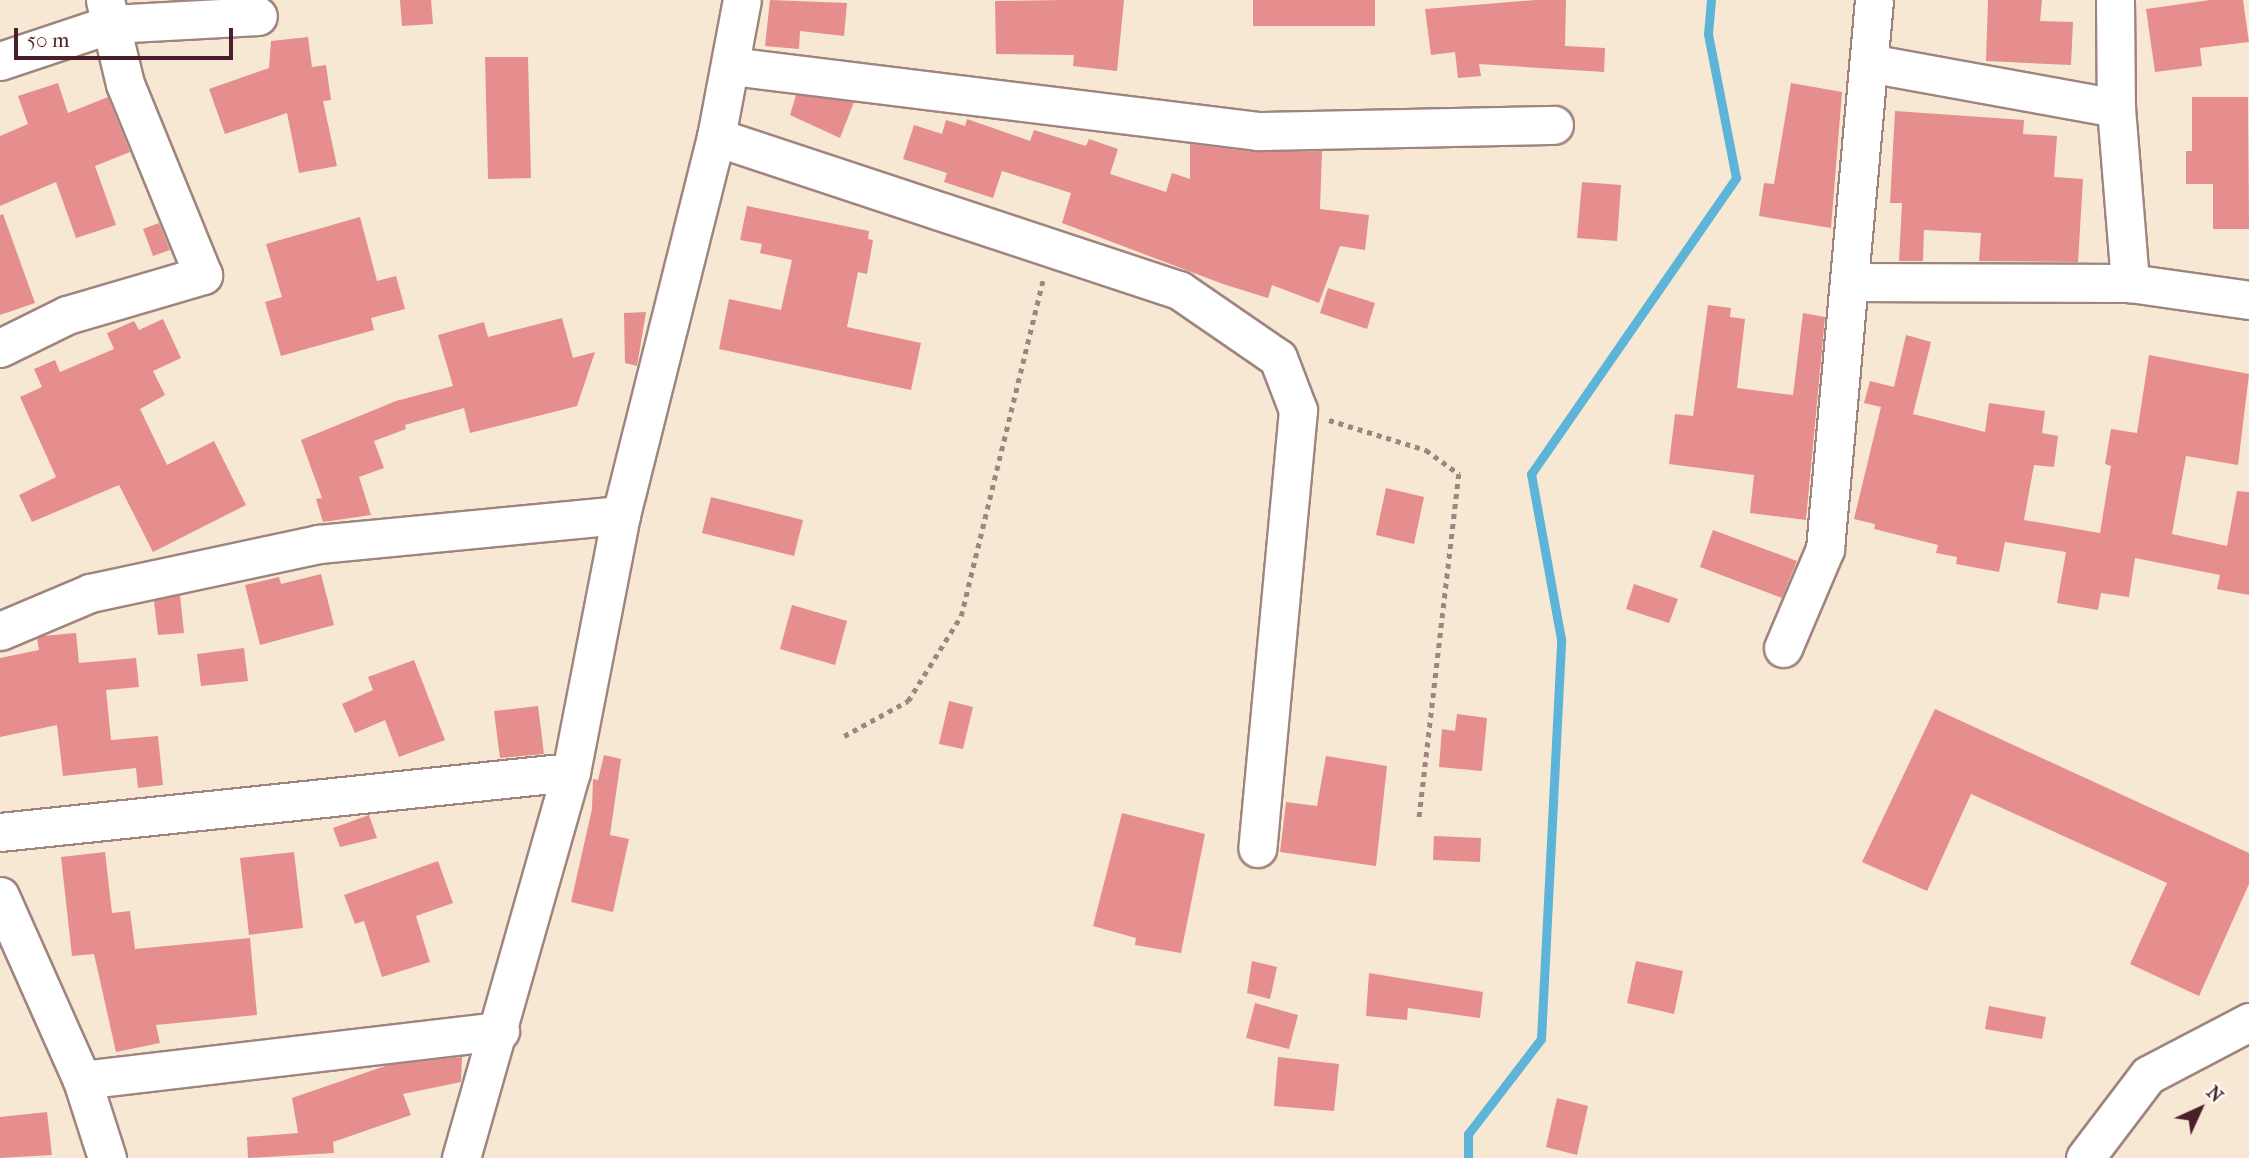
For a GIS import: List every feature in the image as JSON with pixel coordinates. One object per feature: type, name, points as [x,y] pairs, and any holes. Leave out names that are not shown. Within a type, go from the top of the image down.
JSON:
[{"type":"street","points":[[461,1158],[500,1031],[571,772],[621,515],[716,137],[743,0]]},
{"type":"street","points":[[1783,648],[1825,549],[1851,282],[1874,0]]},
{"type":"street","points":[[2115,0],[2116,108],[2130,283]]},
{"type":"street","points":[[0,61],[108,12],[258,16]]},
{"type":"street","points":[[0,348],[67,315],[203,275],[125,84],[108,12]]},
{"type":"street","points":[[1869,63],[2116,108]]},
{"type":"street","points":[[731,66],[1256,131],[1554,125]]},
{"type":"street","points":[[716,137],[1179,290],[1278,358],[1298,410],[1257,848]]},
{"type":"street","points":[[1851,282],[2130,283],[2249,300]]},
{"type":"street","points":[[0,631],[90,593],[319,544],[621,515]]},
{"type":"street","points":[[0,832],[571,772]]},
{"type":"street","points":[[0,896],[82,1080],[107,1158]]},
{"type":"street","points":[[2085,1158],[2148,1075],[2249,1022]]},
{"type":"street","points":[[82,1080],[500,1031]]},
{"type":"path","points":[[844,736],[908,701],[961,616],[1051,247]]},
{"type":"path","points":[[1298,410],[1426,450],[1459,474],[1419,820]]},
{"type":"building","points":[[400,0],[431,0],[433,24],[402,26]]},
{"type":"building","points":[[770,0],[847,3],[844,36],[800,31],[799,49],[765,46]]},
{"type":"building","points":[[1124,0],[1117,71],[1073,66],[1074,55],[996,54],[995,1]]},
{"type":"building","points":[[1253,0],[1375,0],[1375,26],[1253,26]]},
{"type":"building","points":[[1566,0],[1565,46],[1605,48],[1604,72],[1479,64],[1481,76],[1458,78],[1455,52],[1431,55],[1425,9]]},
{"type":"building","points":[[1988,0],[2042,0],[2040,21],[2073,22],[2071,65],[1986,61]]},
{"type":"building","points":[[2210,0],[2243,0],[2249,42],[2200,48],[2202,66],[2155,72],[2146,9]]},
{"type":"building","points":[[308,37],[312,67],[326,65],[331,100],[323,101],[337,166],[299,173],[287,113],[225,134],[209,89],[269,68],[271,41]]},
{"type":"building","points":[[485,57],[528,57],[531,178],[488,179]]},
{"type":"building","points":[[58,83],[68,113],[108,97],[130,152],[95,166],[116,225],[76,238],[56,182],[0,206],[0,136],[28,124],[18,96]]},
{"type":"building","points":[[1791,83],[1842,92],[1831,228],[1759,216],[1764,183],[1774,184]]},
{"type":"building","points":[[796,95],[854,102],[840,138],[790,115]]},
{"type":"building","points":[[2192,97],[2248,97],[2249,229],[2213,229],[2213,184],[2186,184],[2186,151],[2192,151]]},
{"type":"building","points":[[1895,111],[2024,120],[2023,134],[2057,136],[2054,177],[2083,179],[2078,262],[1979,261],[1981,233],[1924,230],[1923,261],[1899,261],[1902,203],[1890,203]]},
{"type":"building","points":[[967,119],[1030,141],[1034,130],[1086,146],[1089,139],[1118,149],[1110,174],[1166,192],[1172,173],[1190,179],[1190,144],[1255,152],[1322,151],[1320,209],[1369,215],[1365,250],[1340,246],[1319,303],[1272,285],[1268,298],[1223,284],[1062,223],[1071,193],[1002,171],[993,198],[944,182],[947,173],[903,159],[914,125],[942,134],[946,120],[965,126]]},
{"type":"building","points":[[1582,182],[1621,185],[1617,241],[1577,238]]},
{"type":"building","points":[[747,206],[869,231],[868,239],[873,240],[867,274],[858,272],[847,327],[921,343],[911,390],[719,349],[729,299],[781,310],[792,260],[760,253],[762,244],[740,240]]},
{"type":"building","points":[[3,214],[35,303],[0,315],[0,215]]},
{"type":"building","points":[[360,217],[377,281],[396,276],[405,309],[371,318],[374,330],[281,356],[265,302],[282,297],[266,244]]},
{"type":"building","points":[[159,223],[170,250],[153,256],[143,229]]},
{"type":"building","points":[[1328,288],[1375,303],[1367,329],[1320,313]]},
{"type":"building","points":[[1708,305],[1731,308],[1730,317],[1745,319],[1737,388],[1793,395],[1803,313],[1825,317],[1806,520],[1750,513],[1754,475],[1669,464],[1675,414],[1693,416]]},
{"type":"building","points":[[646,312],[637,366],[625,363],[624,313]]},
{"type":"building","points":[[562,318],[573,358],[595,352],[577,406],[470,433],[464,408],[405,425],[406,429],[374,441],[384,468],[359,477],[371,515],[323,522],[316,499],[322,498],[301,440],[396,401],[453,386],[438,335],[484,322],[488,337]]},
{"type":"building","points":[[163,319],[181,358],[153,371],[165,395],[140,409],[167,465],[214,441],[246,505],[153,552],[119,485],[32,522],[19,495],[56,477],[20,397],[42,387],[34,369],[55,360],[60,372],[114,349],[107,333],[134,321],[139,330]]},
{"type":"building","points":[[1906,335],[1931,342],[1913,414],[1985,432],[1989,403],[2045,411],[2042,433],[2058,436],[2054,467],[2034,465],[2024,520],[2100,533],[2111,466],[2105,464],[2111,429],[2137,433],[2149,355],[2249,374],[2238,465],[2186,456],[2172,534],[2227,546],[2237,491],[2249,492],[2249,595],[2217,589],[2220,575],[2135,558],[2129,597],[2101,593],[2098,610],[2057,603],[2066,552],[2005,542],[1999,572],[1956,564],[1957,557],[1936,553],[1938,545],[1874,529],[1875,524],[1854,519],[1881,407],[1864,403],[1870,381],[1894,387]]},
{"type":"building","points":[[1386,488],[1424,497],[1414,544],[1376,535]]},
{"type":"building","points":[[711,497],[803,520],[794,556],[702,533]]},
{"type":"building","points":[[1713,530],[1797,561],[1782,598],[1700,567]]},
{"type":"building","points":[[321,574],[334,625],[260,645],[245,585],[279,577],[281,584]]},
{"type":"building","points":[[1634,584],[1678,599],[1669,623],[1626,609]]},
{"type":"building","points":[[180,595],[184,633],[158,635],[154,601]]},
{"type":"building","points":[[792,605],[847,621],[835,665],[780,649]]},
{"type":"building","points":[[76,633],[79,663],[136,658],[139,687],[106,690],[111,740],[158,736],[163,785],[138,788],[136,768],[63,776],[57,725],[0,737],[0,658],[39,650],[37,638],[42,636]]},
{"type":"building","points":[[244,648],[248,681],[201,686],[197,654]]},
{"type":"building","points":[[414,660],[445,740],[399,757],[385,720],[355,733],[342,704],[373,690],[368,677]]},
{"type":"building","points":[[949,701],[973,707],[963,749],[939,744]]},
{"type":"building","points":[[538,706],[544,754],[500,758],[494,711]]},
{"type":"building","points":[[1935,709],[2249,853],[2249,884],[2199,996],[2130,964],[2167,883],[1971,794],[1927,891],[1862,862]]},
{"type":"building","points":[[1457,714],[1487,718],[1482,771],[1439,767],[1442,729],[1455,731]]},
{"type":"building","points":[[604,755],[621,759],[610,835],[629,839],[613,912],[571,902],[592,809],[593,779],[598,780]]},
{"type":"building","points":[[1326,756],[1387,766],[1376,866],[1280,852],[1286,802],[1317,806]]},
{"type":"building","points":[[1122,813],[1205,834],[1181,953],[1135,945],[1136,938],[1093,926]]},
{"type":"building","points":[[369,815],[377,838],[340,847],[333,828]]},
{"type":"building","points":[[1434,836],[1481,838],[1480,862],[1433,860]]},
{"type":"building","points":[[105,852],[112,913],[130,911],[135,949],[250,938],[257,1015],[156,1025],[160,1043],[116,1052],[94,954],[72,956],[61,857]]},
{"type":"building","points":[[294,852],[303,928],[249,935],[240,858]]},
{"type":"building","points":[[438,861],[453,903],[416,916],[430,962],[382,977],[364,921],[355,924],[344,895]]},
{"type":"building","points":[[1252,961],[1277,967],[1270,999],[1247,993]]},
{"type":"building","points":[[1636,961],[1683,971],[1674,1014],[1627,1003]]},
{"type":"building","points":[[1369,973],[1483,992],[1480,1018],[1408,1008],[1407,1020],[1366,1016]]},
{"type":"building","points":[[1255,1003],[1298,1015],[1289,1049],[1246,1038]]},
{"type":"building","points":[[1989,1006],[2046,1017],[2042,1039],[1985,1029]]},
{"type":"building","points":[[462,1057],[461,1082],[403,1094],[411,1115],[333,1142],[334,1153],[248,1158],[247,1137],[298,1133],[292,1098],[388,1065]]},
{"type":"building","points":[[1278,1057],[1339,1064],[1334,1111],[1274,1106]]},
{"type":"building","points":[[1557,1098],[1588,1106],[1577,1155],[1546,1147]]},
{"type":"building","points":[[47,1112],[52,1155],[0,1158],[0,1117]]},
{"type":"waterway","points":[[1468,1158],[1468,1134],[1541,1039],[1561,639],[1531,474],[1736,178],[1708,34],[1711,0]]}]
